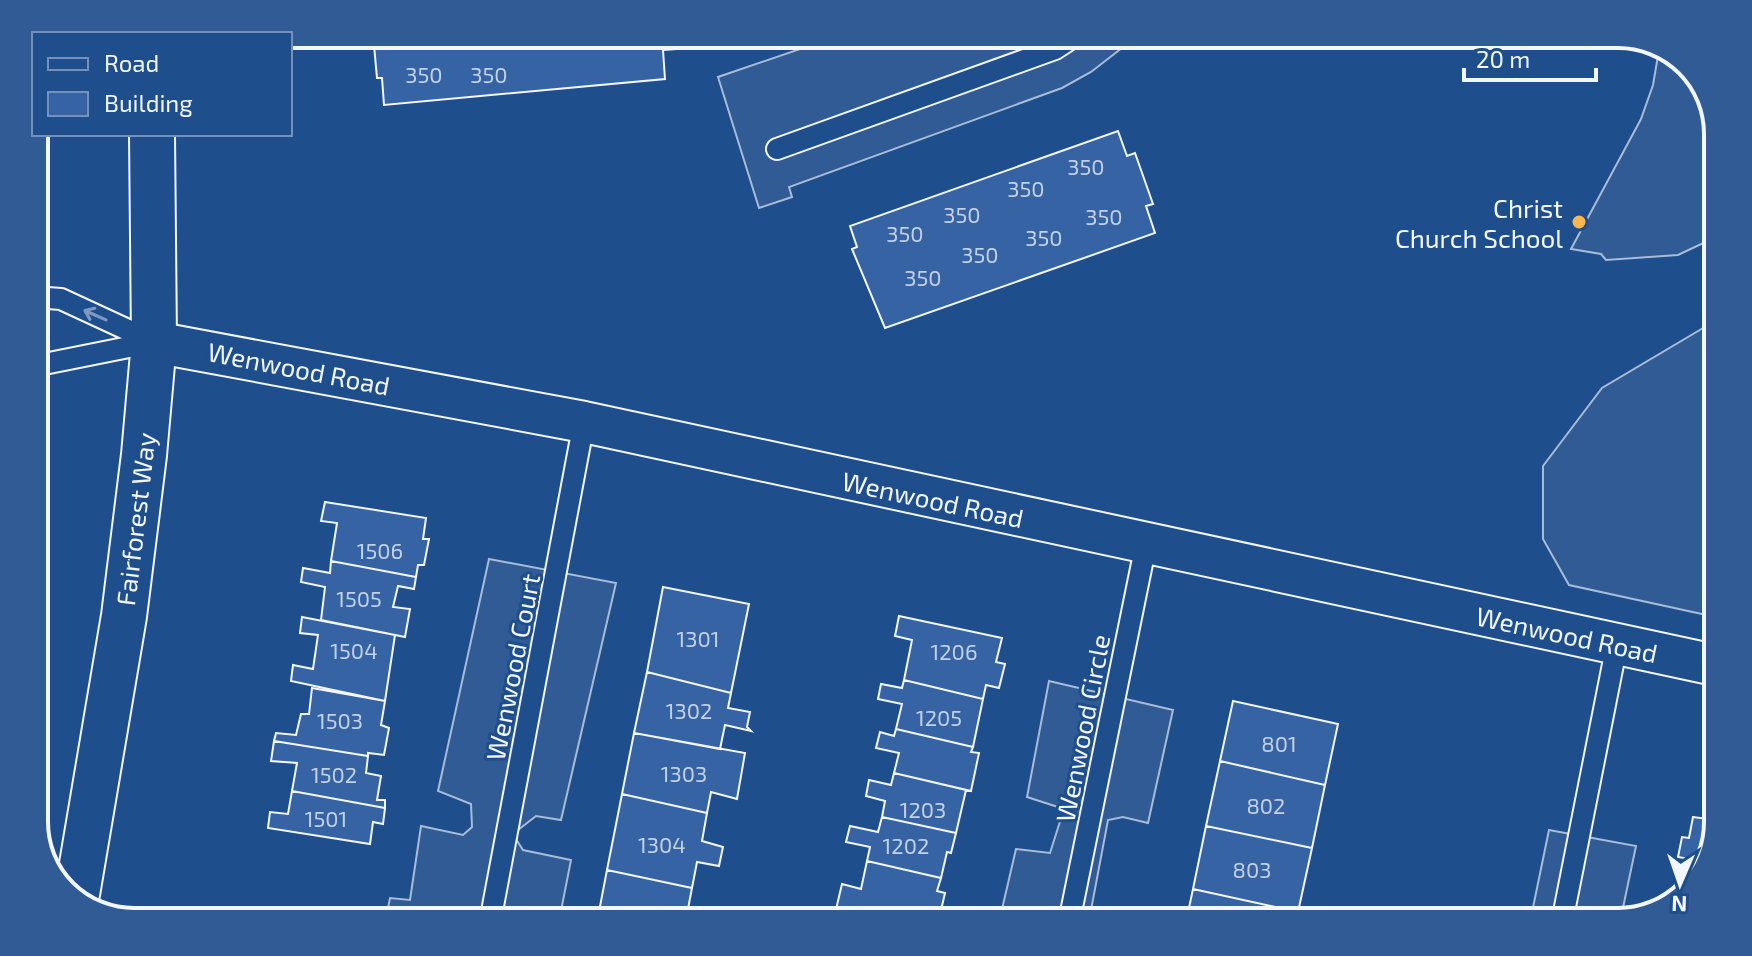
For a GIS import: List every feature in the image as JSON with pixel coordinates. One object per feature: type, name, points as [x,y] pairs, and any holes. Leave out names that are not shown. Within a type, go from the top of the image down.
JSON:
[{"type":"main road","name":"Fairforest Way","points":[[78,888],[124,616],[154,342],[152,136]]},
{"type":"street","name":"Wenwood Road","points":[[154,342],[584,422],[1704,663]]},
{"type":"lane","points":[[777,149],[1057,48]]},
{"type":"lane","points":[[48,298],[61,299],[154,342]]},
{"type":"lane","points":[[48,363],[154,342]]},
{"type":"lane","name":"Wenwood Court","points":[[493,908],[584,422]]},
{"type":"lane","name":"Wenwood Circle","points":[[1072,908],[1146,544]]},
{"type":"lane","points":[[1565,908],[1617,644]]},
{"type":"shaded area","points":[[803,48],[1122,48],[1091,72],[1062,88],[789,187],[792,197],[759,208],[718,77]]},
{"type":"shaded area","points":[[1658,58],[1683,77],[1699,106],[1704,128],[1704,243],[1678,255],[1606,260],[1601,254],[1571,249],[1641,119],[1653,85]]},
{"type":"shaded area","points":[[1704,328],[1704,614],[1569,585],[1543,539],[1543,466],[1602,388]]},
{"type":"shaded area","points":[[489,559],[616,583],[561,820],[536,816],[518,830],[516,839],[523,850],[571,860],[562,908],[388,908],[390,898],[410,900],[421,826],[463,835],[472,827],[471,804],[438,791]]},
{"type":"shaded area","points":[[1049,681],[1173,710],[1148,823],[1123,817],[1108,820],[1091,908],[1002,908],[1016,849],[1050,853],[1064,809],[1027,797]]},
{"type":"shaded area","points":[[1549,830],[1636,846],[1623,908],[1533,908]]},
{"type":"building","points":[[374,48],[676,49],[663,50],[665,79],[384,105],[382,78],[377,78]]},
{"type":"building","points":[[1118,131],[1127,156],[1135,153],[1153,204],[1146,206],[1155,233],[885,328],[852,249],[857,247],[850,226]]},
{"type":"building","points":[[325,502],[426,518],[423,539],[429,539],[424,565],[418,565],[416,577],[331,561],[337,523],[321,521]]},
{"type":"building","points":[[331,561],[416,577],[414,589],[398,586],[393,607],[410,609],[405,637],[321,620],[325,587],[301,582],[303,568],[330,573]]},
{"type":"building","points":[[663,587],[749,604],[731,693],[647,672]]},
{"type":"building","points":[[899,616],[1002,638],[996,662],[1005,664],[999,688],[986,685],[983,699],[904,680],[912,640],[895,636]]},
{"type":"building","points":[[302,617],[395,635],[385,701],[291,681],[293,665],[313,669],[318,635],[300,633]]},
{"type":"building","points":[[647,672],[731,693],[728,708],[750,712],[747,727],[751,731],[725,725],[720,749],[634,733]]},
{"type":"building","points":[[904,680],[983,699],[973,747],[896,729],[902,704],[878,699],[881,684],[902,688]]},
{"type":"building","points":[[312,688],[385,701],[381,725],[389,728],[384,755],[368,753],[368,756],[274,741],[276,733],[296,735],[301,714],[309,714]]},
{"type":"building","points":[[1233,701],[1338,724],[1325,785],[1220,761]]},
{"type":"building","points":[[896,729],[973,747],[971,752],[979,753],[971,791],[894,773],[899,753],[876,748],[880,732],[894,736]]},
{"type":"building","points":[[634,733],[745,753],[737,799],[711,792],[707,813],[622,794]]},
{"type":"building","points":[[274,741],[368,756],[366,773],[381,776],[377,800],[385,800],[385,808],[292,791],[297,763],[271,761]]},
{"type":"building","points":[[1220,761],[1325,785],[1312,848],[1206,826]]},
{"type":"building","points":[[894,773],[966,790],[956,833],[882,817],[885,801],[866,796],[869,780],[891,785]]},
{"type":"building","points":[[292,791],[385,808],[383,824],[373,822],[370,844],[268,828],[270,812],[288,814]]},
{"type":"building","points":[[622,794],[707,813],[702,841],[723,847],[719,866],[697,862],[692,888],[607,870]]},
{"type":"building","points":[[882,817],[956,833],[951,853],[947,852],[941,878],[867,861],[870,847],[846,842],[850,826],[878,832]]},
{"type":"building","points":[[1693,817],[1704,818],[1701,844],[1684,878],[1681,877],[1684,858],[1678,857],[1682,837],[1689,838]]},
{"type":"building","points":[[1206,826],[1312,848],[1299,908],[1280,908],[1193,889]]},
{"type":"building","points":[[867,861],[941,878],[937,891],[945,893],[942,908],[836,908],[842,884],[861,889]]},
{"type":"building","points":[[607,870],[692,888],[688,908],[600,908]]},
{"type":"building","points":[[1193,889],[1280,908],[1189,908]]},
{"type":"place","name":"Christ Church School","points":[[1579,222]]}]
